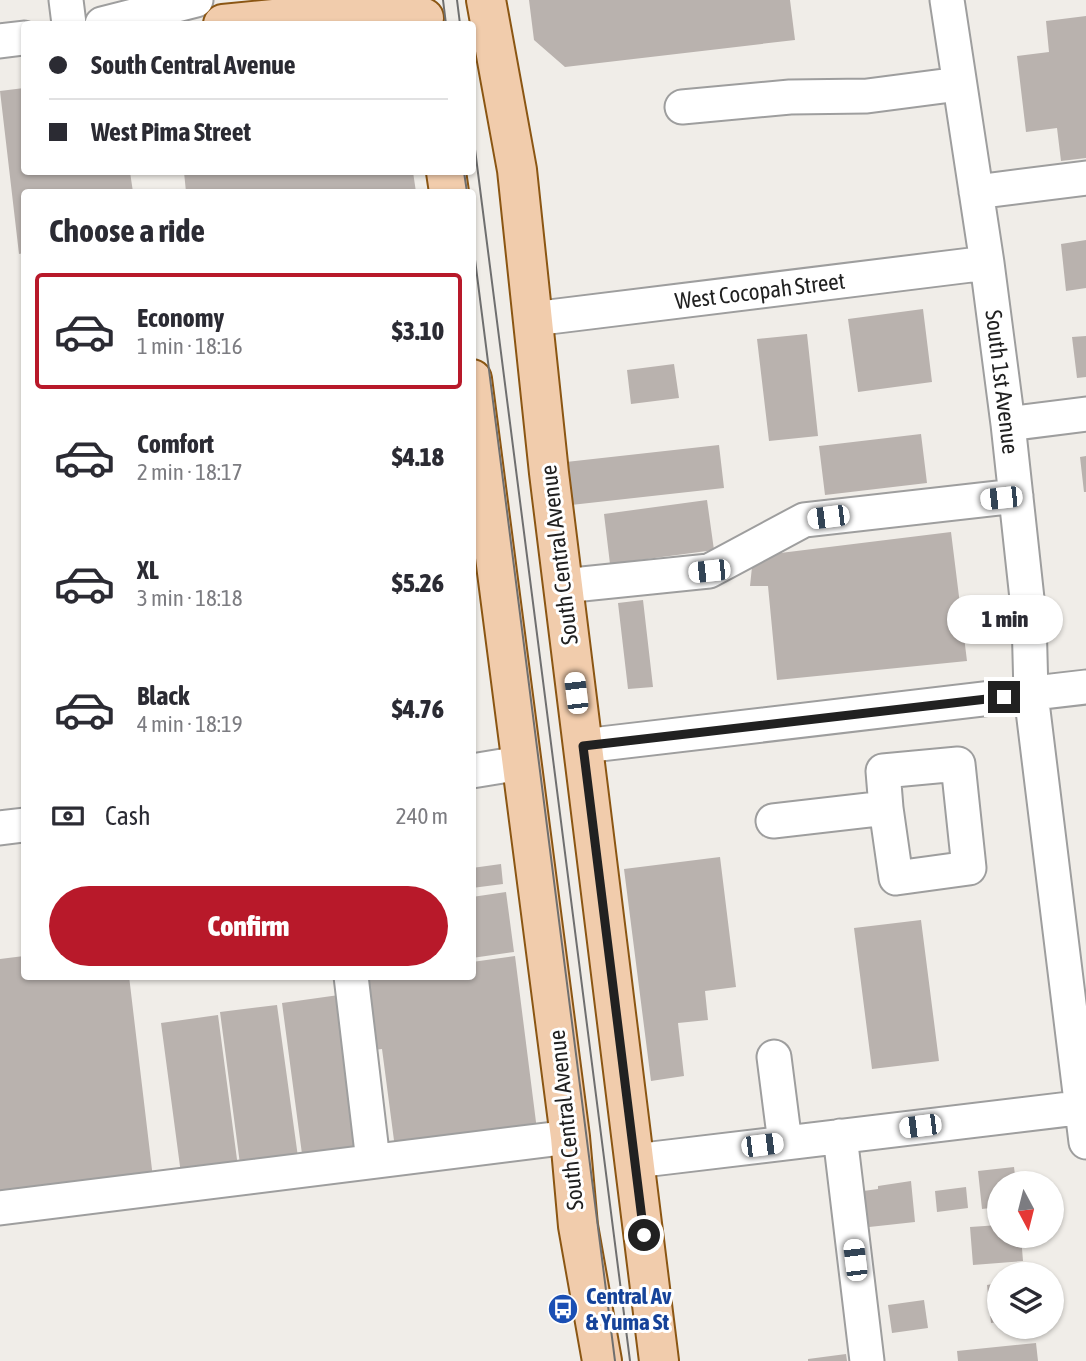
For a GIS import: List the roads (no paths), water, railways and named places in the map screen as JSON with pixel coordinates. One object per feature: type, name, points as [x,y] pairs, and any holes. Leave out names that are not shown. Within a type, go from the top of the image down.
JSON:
[{"type":"main road","name":"South Central Avenue","points":[[486,0],[517,170],[563,586],[660,1361]]},
{"type":"main road","points":[[253,21],[393,7],[424,14]]},
{"type":"main road","name":"South Central Avenue","points":[[476,439],[479,484],[521,763],[570,1137],[578,1226],[602,1361]]},
{"type":"street","points":[[66,0],[69,21]]},
{"type":"street","points":[[114,21],[196,0]]},
{"type":"street","name":"South 1st Avenue","points":[[947,0],[987,263],[1008,424],[1029,617],[1031,694],[1084,1107],[1086,1142]]},
{"type":"street","points":[[0,41],[21,38]]},
{"type":"street","points":[[682,107],[790,97],[867,96],[959,84]]},
{"type":"street","points":[[976,192],[1086,178]]},
{"type":"street","name":"West Cocopah Street","points":[[533,319],[987,263]]},
{"type":"street","points":[[1008,424],[1086,414]]},
{"type":"street","points":[[563,586],[709,571],[804,520],[1016,496]]},
{"type":"street","points":[[583,746],[1086,687]]},
{"type":"street","points":[[476,770],[521,763]]},
{"type":"street","points":[[773,821],[886,808]]},
{"type":"street","points":[[0,828],[21,825]]},
{"type":"street","points":[[351,980],[373,1161]]},
{"type":"street","points":[[774,1057],[785,1143]]},
{"type":"street","points":[[635,1161],[1084,1107]]},
{"type":"street","points":[[840,1136],[867,1361]]},
{"type":"street","points":[[0,1208],[570,1137]]},
{"type":"tram line","points":[[443,0],[446,21]]},
{"type":"tram line","points":[[457,0],[460,21]]},
{"type":"tram line","points":[[476,157],[630,1361]]},
{"type":"tram line","points":[[464,175],[467,189]]},
{"type":"tram line","points":[[476,267],[615,1361]]},
{"type":"place","name":"Central Av & Yuma St","points":[[563,1309]]}]
